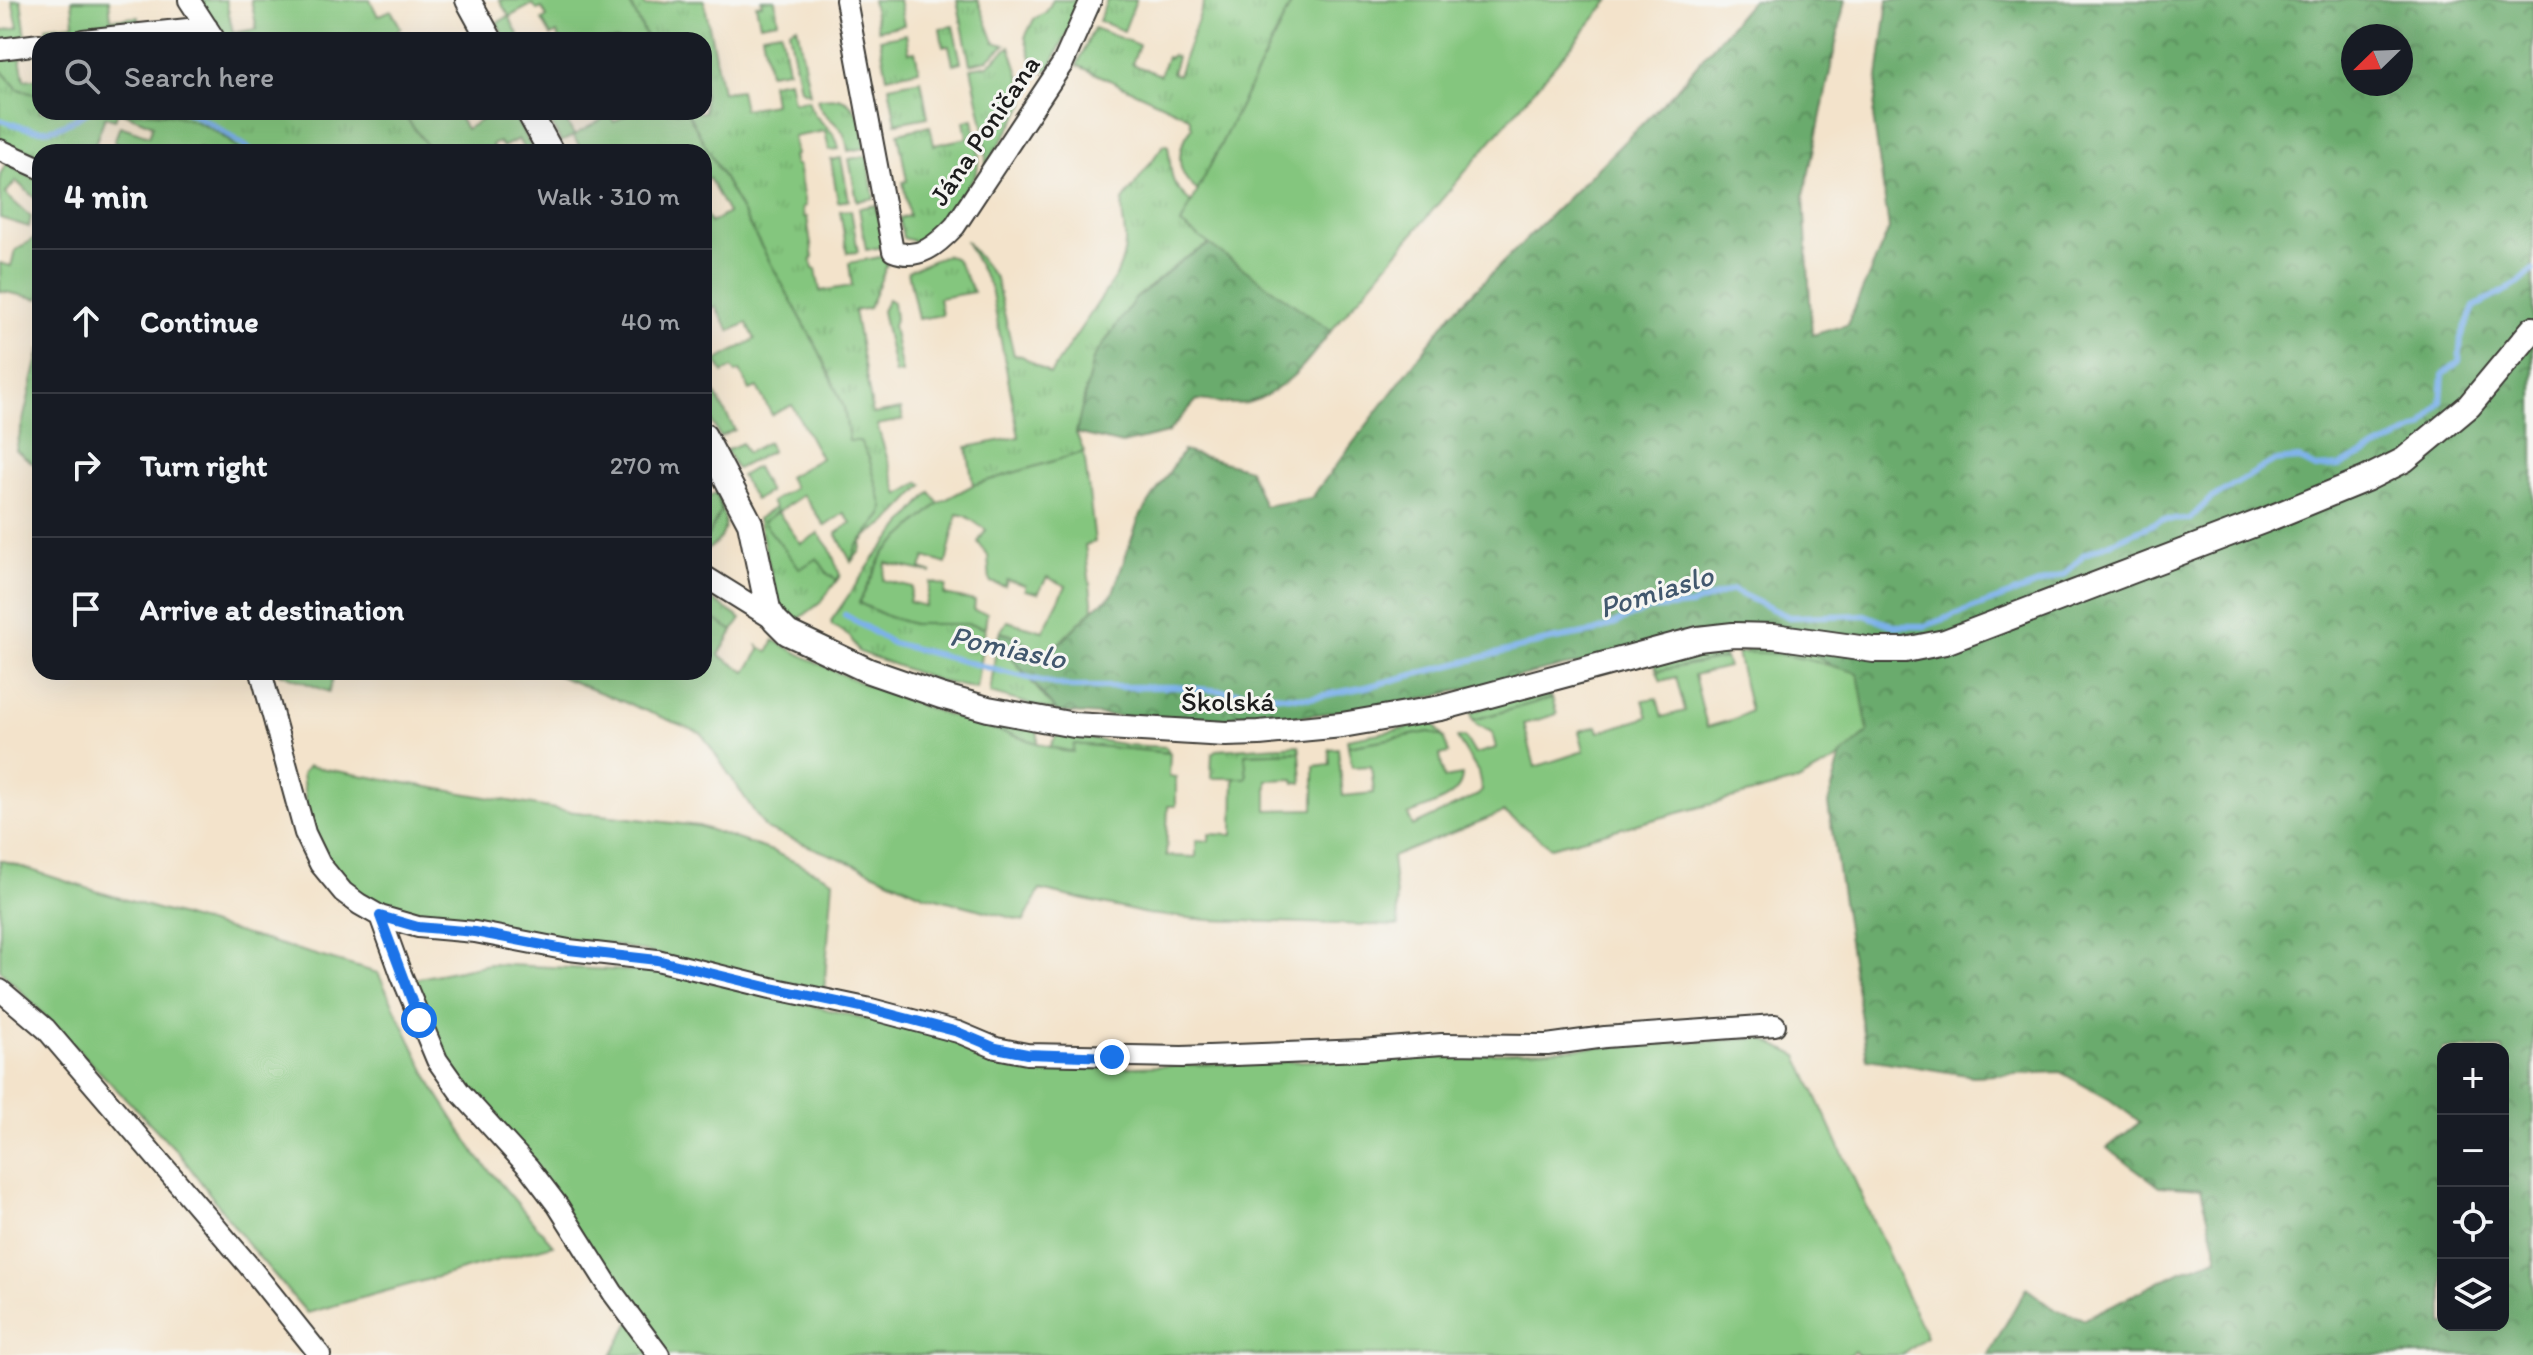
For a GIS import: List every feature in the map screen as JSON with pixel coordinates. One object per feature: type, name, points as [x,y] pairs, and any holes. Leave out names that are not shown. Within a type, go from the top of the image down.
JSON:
[{"type":"street","points":[[189,0],[210,32]]},
{"type":"street","points":[[468,0],[486,32]]},
{"type":"street","name":"Jána Poničana","points":[[846,0],[893,251],[905,256],[926,251],[955,226],[1063,63],[1091,0]]},
{"type":"street","points":[[0,49],[32,45]]},
{"type":"street","points":[[533,120],[547,144]]},
{"type":"street","points":[[0,150],[32,164]]},
{"type":"street","name":"Školská","points":[[712,581],[775,620],[788,633],[869,671],[941,696],[988,709],[1074,725],[1226,734],[1306,729],[1395,717],[1441,708],[1673,644],[1733,635],[1774,636],[1874,650],[1905,650],[1945,642],[2268,519],[2404,460],[2469,406],[2533,329]]},
{"type":"street","points":[[712,451],[750,523],[764,595],[775,620]]},
{"type":"street","points":[[263,680],[305,833],[320,864],[343,892],[380,916],[418,927],[475,932],[569,950],[657,960],[871,1009],[958,1032],[996,1048],[1027,1054],[1182,1057],[1442,1044],[1547,1045],[1605,1037],[1775,1025]]},
{"type":"street","points":[[380,916],[437,1060],[459,1091],[548,1193],[613,1293],[659,1355]]},
{"type":"street","points":[[0,990],[46,1029],[249,1266],[320,1355]]},
{"type":"green space","points":[[12,0],[21,0],[26,37],[0,43],[0,31],[18,27]]},
{"type":"green space","points":[[72,0],[109,0],[111,19],[139,17],[140,28],[103,32],[46,32],[46,27],[74,24]]},
{"type":"green space","points":[[226,0],[233,32],[218,32],[199,2]]},
{"type":"green space","points":[[251,0],[370,0],[378,16],[391,10],[401,28],[397,31],[239,32],[257,29]]},
{"type":"green space","points":[[499,0],[628,0],[644,32],[549,32],[542,20],[547,17],[542,8],[537,10],[533,4],[509,17],[517,32],[502,32],[497,23],[509,16]]},
{"type":"green space","points":[[628,0],[643,0],[645,7],[678,0],[704,0],[710,32],[644,32]]},
{"type":"green space","points":[[761,0],[775,0],[778,21],[760,24],[756,5],[762,4]]},
{"type":"green space","points":[[872,0],[899,0],[904,25],[878,30]]},
{"type":"green space","points":[[957,0],[978,0],[994,42],[1005,45],[987,60],[970,64]]},
{"type":"green space","points":[[1053,0],[1084,0],[1049,69],[1042,72],[1032,61],[1025,37],[1034,19],[1046,12]]},
{"type":"green space","points":[[1107,0],[1136,0],[1124,31],[1099,21]]},
{"type":"green space","points":[[1205,0],[1293,0],[1198,191],[1185,177],[1180,161],[1183,144],[1192,128],[1189,117],[1077,65],[1094,28],[1139,45],[1132,64],[1160,75],[1167,57],[1177,57],[1172,73],[1178,75]]},
{"type":"green space","points":[[1293,0],[1610,0],[1331,331],[1181,224]]},
{"type":"green space","points":[[1752,0],[1845,0],[1804,196],[1812,335],[1847,325],[1889,229],[1873,116],[1888,0],[2533,0],[2533,1355],[1988,1355],[2026,1288],[2056,1310],[2084,1319],[2181,1271],[2218,1258],[2201,1189],[2159,1186],[2107,1148],[2140,1122],[2110,1100],[2060,1072],[1973,1076],[1867,1059],[1828,804],[1859,685],[1781,630],[1555,668],[1401,704],[1304,716],[1204,722],[1057,712],[997,640],[1000,632],[1016,636],[1045,658],[1093,609],[1112,595],[1139,518],[1183,451],[1249,469],[1264,506],[1311,498],[1453,312],[1674,92]]},
{"type":"green space","points":[[797,26],[810,94],[800,89],[789,30]]},
{"type":"green space","points":[[953,26],[961,62],[953,64],[949,46],[943,46],[940,28]]},
{"type":"green space","points":[[781,31],[788,70],[769,73],[762,34]]},
{"type":"green space","points":[[906,34],[909,52],[915,51],[919,70],[887,77],[880,39]]},
{"type":"green space","points":[[712,41],[722,92],[740,90],[744,109],[774,104],[771,83],[789,80],[793,102],[808,100],[815,115],[837,141],[839,149],[829,150],[825,131],[793,137],[796,155],[793,156],[795,165],[798,165],[811,259],[820,291],[852,286],[849,263],[885,256],[887,265],[869,308],[854,311],[873,414],[901,409],[903,420],[877,425],[899,495],[920,482],[923,485],[889,521],[868,535],[851,562],[863,536],[844,408],[820,353],[712,157],[712,144],[705,144],[691,120],[712,120]]},
{"type":"green space","points":[[1010,46],[1024,90],[1025,104],[986,166],[985,134],[971,68],[988,65]]},
{"type":"green space","points":[[32,53],[20,57],[24,80],[32,79],[32,93],[18,89],[0,69],[0,55]]},
{"type":"green space","points":[[0,69],[18,89],[32,93],[32,120],[104,120],[95,144],[32,144],[32,157],[0,144]]},
{"type":"green space","points":[[921,80],[928,117],[896,123],[889,86]]},
{"type":"green space","points":[[839,98],[856,112],[866,148],[848,151],[842,131],[824,113],[817,99]]},
{"type":"green space","points":[[973,119],[979,156],[977,172],[940,228],[921,243],[903,238],[899,218],[909,216],[903,182],[907,181],[898,133],[930,126],[934,145],[967,138],[964,121]]},
{"type":"green space","points":[[140,120],[189,120],[215,131],[231,144],[114,142],[120,126],[149,136],[153,125]]},
{"type":"green space","points":[[153,120],[408,120],[426,144],[233,144],[226,137]]},
{"type":"green space","points":[[408,120],[461,120],[466,129],[481,120],[516,120],[530,144],[521,144],[518,139],[509,144],[426,144]]},
{"type":"green space","points":[[549,120],[566,120],[574,135],[601,120],[691,120],[705,144],[578,144],[573,136],[561,142]]},
{"type":"green space","points":[[1164,144],[1168,146],[1174,183],[1192,203],[1181,224],[1210,244],[1181,261],[1076,433],[1084,452],[973,485],[967,447],[1019,437],[991,288],[965,240],[996,279],[1014,355],[1022,356],[1050,374],[1116,276],[1125,246],[1123,201]]},
{"type":"green space","points":[[867,156],[874,198],[857,201],[849,159]]},
{"type":"green space","points":[[712,157],[820,353],[844,408],[849,441],[860,441],[869,458],[883,507],[882,515],[856,547],[851,562],[836,533],[851,523],[844,513],[825,526],[803,495],[778,512],[801,544],[818,533],[830,549],[840,575],[836,580],[817,558],[800,569],[763,522],[777,512],[771,502],[794,488],[788,477],[821,458],[792,405],[772,415],[757,387],[750,390],[740,371],[736,373],[732,368],[723,373],[716,361],[755,339],[747,323],[730,331],[715,306],[712,308],[712,222],[728,213],[712,184]]},
{"type":"green space","points":[[841,158],[849,200],[838,202],[831,160]]},
{"type":"green space","points":[[6,163],[32,178],[32,196],[16,181],[5,194],[31,217],[29,227],[0,218],[0,175]]},
{"type":"green space","points":[[876,205],[883,247],[866,250],[859,208]]},
{"type":"green space","points":[[851,210],[858,252],[847,253],[840,211]]},
{"type":"green space","points":[[32,240],[32,297],[0,291],[0,263],[11,266],[15,251]]},
{"type":"green space","points":[[1210,244],[1331,331],[1295,374],[1261,398],[1241,404],[1197,400],[1167,433],[1122,444],[1076,433],[1093,359],[1135,299],[1181,261]]},
{"type":"green space","points":[[946,255],[956,259],[974,292],[939,298],[942,315],[918,319],[908,271]]},
{"type":"green space","points":[[888,299],[893,302],[893,326],[902,373],[895,374],[882,311]]},
{"type":"green space","points":[[32,383],[32,463],[16,450]]},
{"type":"green space","points":[[712,388],[735,430],[720,437],[712,422]]},
{"type":"green space","points":[[768,442],[772,451],[737,469],[726,450],[742,443],[747,453]]},
{"type":"green space","points":[[1084,452],[1095,542],[1085,545],[1093,609],[1044,658],[1016,636],[1000,632],[1007,621],[1043,631],[1066,586],[1047,577],[1038,593],[1007,580],[1005,586],[990,582],[988,556],[978,542],[986,530],[966,516],[957,514],[946,564],[925,557],[921,569],[932,573],[886,563],[883,580],[912,587],[909,602],[925,606],[930,582],[946,586],[944,595],[975,601],[974,611],[987,613],[985,628],[968,624],[913,624],[859,603],[884,553],[939,503],[973,485]]},
{"type":"green space","points":[[756,467],[769,492],[755,500],[741,476]]},
{"type":"green space","points":[[930,492],[939,503],[884,553],[859,603],[913,624],[968,624],[985,628],[976,689],[939,681],[859,652],[850,637],[832,625],[831,621],[875,557]]},
{"type":"green space","points":[[716,493],[723,509],[725,526],[720,539],[712,546],[712,528],[721,511]]},
{"type":"green space","points":[[716,493],[721,511],[712,528],[712,495]]},
{"type":"green space","points":[[775,507],[777,512],[764,522],[800,568],[817,557],[828,574],[836,579],[841,575],[820,603],[799,619],[787,617],[779,608],[758,519]]},
{"type":"green space","points":[[712,599],[741,619],[733,631],[712,618]]},
{"type":"green space","points":[[712,618],[733,631],[719,655],[746,672],[760,650],[758,646],[768,652],[774,640],[879,690],[1063,751],[1073,752],[1074,744],[1170,753],[1169,776],[1176,777],[1176,806],[1168,806],[1166,856],[1196,857],[1196,840],[1209,841],[1209,834],[1233,835],[1234,778],[1247,778],[1245,754],[1300,752],[1302,783],[1295,783],[1294,779],[1267,780],[1267,810],[1314,809],[1314,766],[1330,764],[1329,749],[1338,748],[1343,796],[1374,793],[1371,766],[1352,767],[1348,746],[1430,732],[1443,737],[1449,753],[1440,755],[1444,778],[1462,775],[1460,783],[1442,801],[1408,815],[1413,826],[1482,791],[1478,772],[1457,738],[1465,737],[1475,754],[1496,748],[1492,732],[1473,720],[1552,698],[1557,714],[1524,724],[1535,767],[1584,751],[1579,731],[1597,726],[1599,732],[1648,717],[1643,700],[1657,698],[1662,717],[1685,711],[1676,677],[1661,681],[1657,671],[1725,658],[1728,667],[1694,675],[1707,727],[1750,711],[1737,653],[1783,655],[1858,673],[1868,732],[1836,760],[1798,781],[1551,847],[1504,812],[1392,857],[1399,926],[1209,920],[1147,914],[1040,890],[1024,921],[924,895],[766,829],[701,733],[569,680],[712,680]]},
{"type":"green space","points":[[997,640],[1057,712],[990,693]]},
{"type":"green space","points":[[1745,647],[1815,651],[1836,667],[1793,656],[1747,652]]},
{"type":"green space","points":[[1721,649],[1725,658],[1657,671],[1654,661]]},
{"type":"green space","points":[[298,680],[333,680],[329,692]]},
{"type":"green space","points":[[1544,691],[1552,698],[1473,720],[1471,712]]},
{"type":"green space","points":[[978,714],[1034,728],[1038,733],[1038,743],[975,723]]},
{"type":"green space","points":[[1433,723],[1443,737],[1429,732],[1348,746],[1347,739]]},
{"type":"green space","points":[[1061,734],[1128,745],[1166,747],[1170,753],[1074,744],[1073,752],[1050,747],[1056,736]]},
{"type":"green space","points":[[1299,745],[1300,752],[1246,754],[1247,778],[1211,778],[1212,753],[1216,750]]},
{"type":"green space","points":[[308,766],[567,811],[699,826],[772,851],[833,880],[824,991],[614,945],[400,912],[370,903],[348,888],[320,856],[308,822],[302,774]]},
{"type":"green space","points":[[0,860],[378,973],[433,1087],[477,1156],[553,1245],[307,1313],[247,1243],[178,1152],[0,970]]},
{"type":"green space","points":[[489,964],[674,973],[1078,1069],[1442,1056],[1761,1038],[1798,1056],[1926,1337],[1902,1355],[1858,1355],[1854,1351],[1849,1355],[612,1355],[636,1311],[444,1060],[409,980]]},
{"type":"waterway","name":"Pomiaslo","points":[[0,120],[36,130],[54,128],[73,120]]},
{"type":"waterway","name":"Pomiaslo","points":[[203,120],[242,144]]},
{"type":"waterway","name":"Pomiaslo","points":[[845,615],[892,643],[1071,687],[1175,687],[1310,698],[1595,632],[1648,609],[1691,605],[1732,590],[1789,617],[1865,615],[1894,626],[1925,626],[2065,574],[2083,555],[2162,520],[2190,519],[2210,499],[2274,461],[2299,459],[2316,468],[2339,466],[2423,426],[2441,402],[2443,375],[2459,361],[2461,338],[2474,307],[2519,283],[2533,270]]},
{"type":"route","points":[[419,1020],[380,916],[418,927],[475,932],[569,950],[657,960],[871,1009],[958,1032],[996,1048],[1027,1054],[1112,1057]]}]
